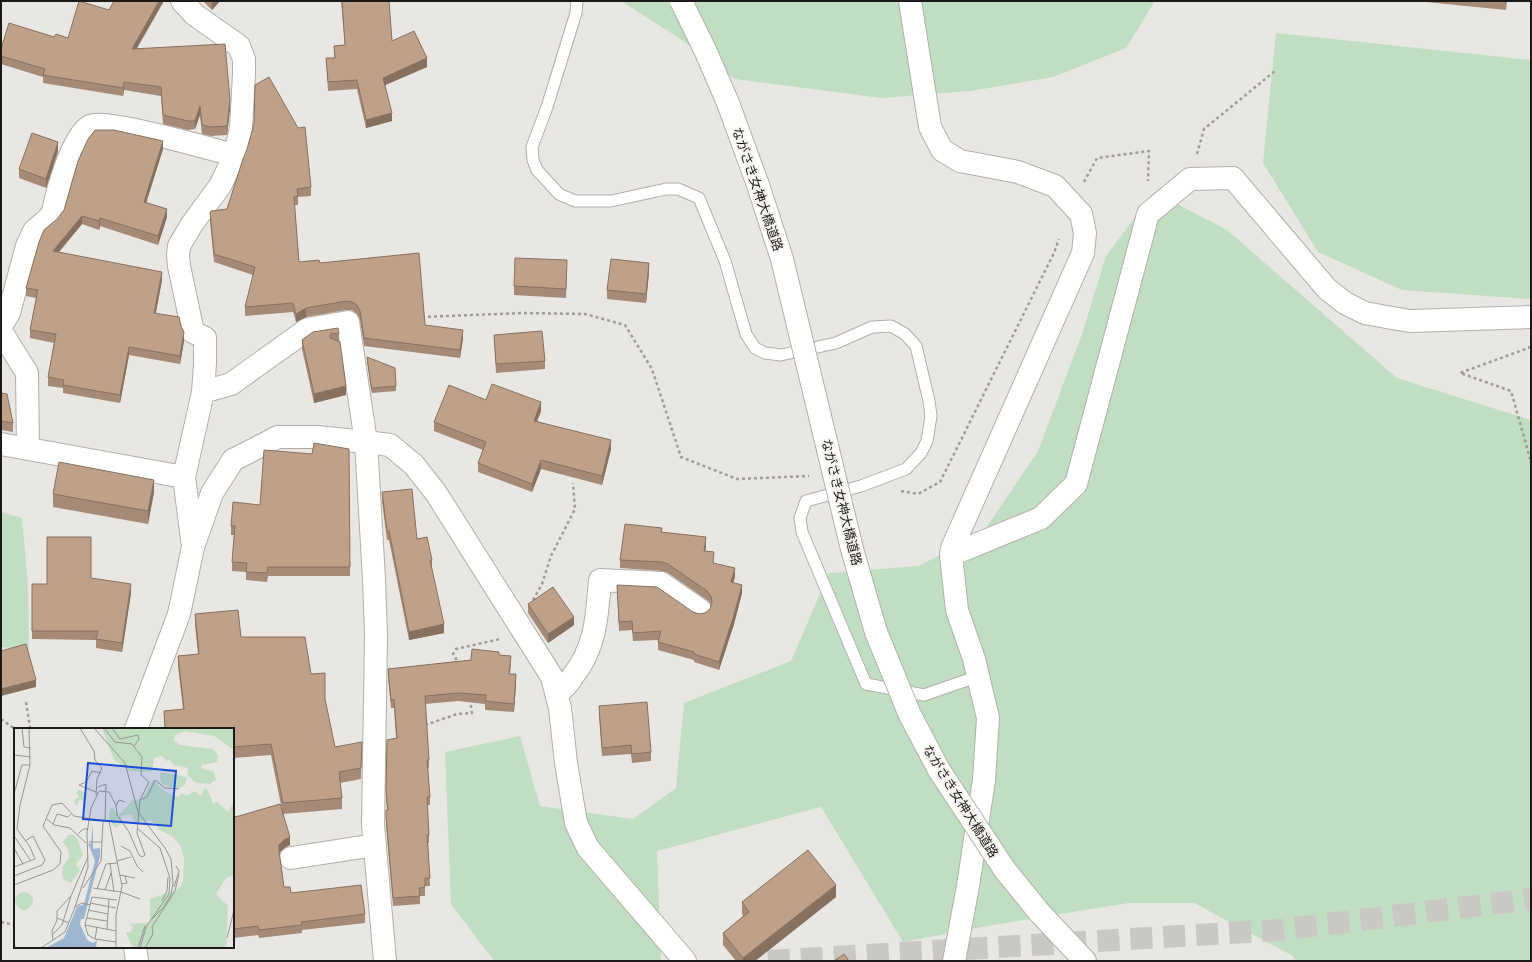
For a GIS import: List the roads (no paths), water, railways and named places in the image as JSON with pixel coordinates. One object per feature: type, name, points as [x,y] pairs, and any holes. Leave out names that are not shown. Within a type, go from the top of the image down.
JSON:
[{"type":"street","points":[[182,1],[195,15],[239,46],[244,59],[241,128],[235,156],[220,186],[192,224],[179,246],[178,255],[193,332],[205,338],[203,392],[184,477],[194,547]]},
{"type":"street","name":"ながさき女神大橋道路","points":[[681,1],[706,52],[728,103],[758,185],[782,259],[852,549],[876,632],[910,715],[939,770],[1005,870],[1039,912],[1085,961]]},
{"type":"street","points":[[910,1],[930,127],[942,150],[960,161],[1018,172],[1055,186],[1081,214],[1085,233],[1083,253],[952,548],[951,555],[957,610],[979,676],[988,718],[984,780],[968,886],[954,961]]},
{"type":"street","points":[[1,326],[9,313],[27,246],[34,232],[49,218],[53,212],[65,165],[80,136],[88,127],[94,124],[105,124],[235,156]]},
{"type":"street","points":[[951,555],[1041,518],[1076,484],[1148,214],[1190,179],[1233,178],[1327,288],[1345,303],[1365,313],[1410,321],[1531,317]]},
{"type":"street","points":[[203,392],[231,384],[308,329],[348,322],[366,442],[374,578],[373,826],[385,961]]},
{"type":"street","points":[[1,331],[27,373],[28,449]]},
{"type":"street","points":[[136,728],[179,614],[194,547],[212,493],[233,460],[278,437],[317,437],[390,446],[414,465],[436,493],[519,627],[552,677],[560,708],[566,763],[576,822],[588,848],[685,961]]},
{"type":"street","points":[[1,444],[184,477]]},
{"type":"street","points":[[556,693],[564,689],[586,658],[595,631],[600,580],[661,584],[700,610]]},
{"type":"street","points":[[292,858],[374,845]]},
{"type":"street","points":[[135,948],[137,961]]},
{"type":"lane","points":[[577,1],[576,13],[547,107],[532,147],[533,160],[537,170],[559,194],[576,202],[611,201],[666,189],[678,189],[699,198],[724,261],[746,334],[755,348],[765,352],[781,355],[836,343],[872,327],[891,326],[905,334],[916,346],[931,416],[928,441],[921,453],[906,469],[861,486],[806,501],[800,518],[802,532],[866,684],[924,695],[979,676]]},
{"type":"tunnel","points":[[768,961],[1279,930],[1531,899]]}]
